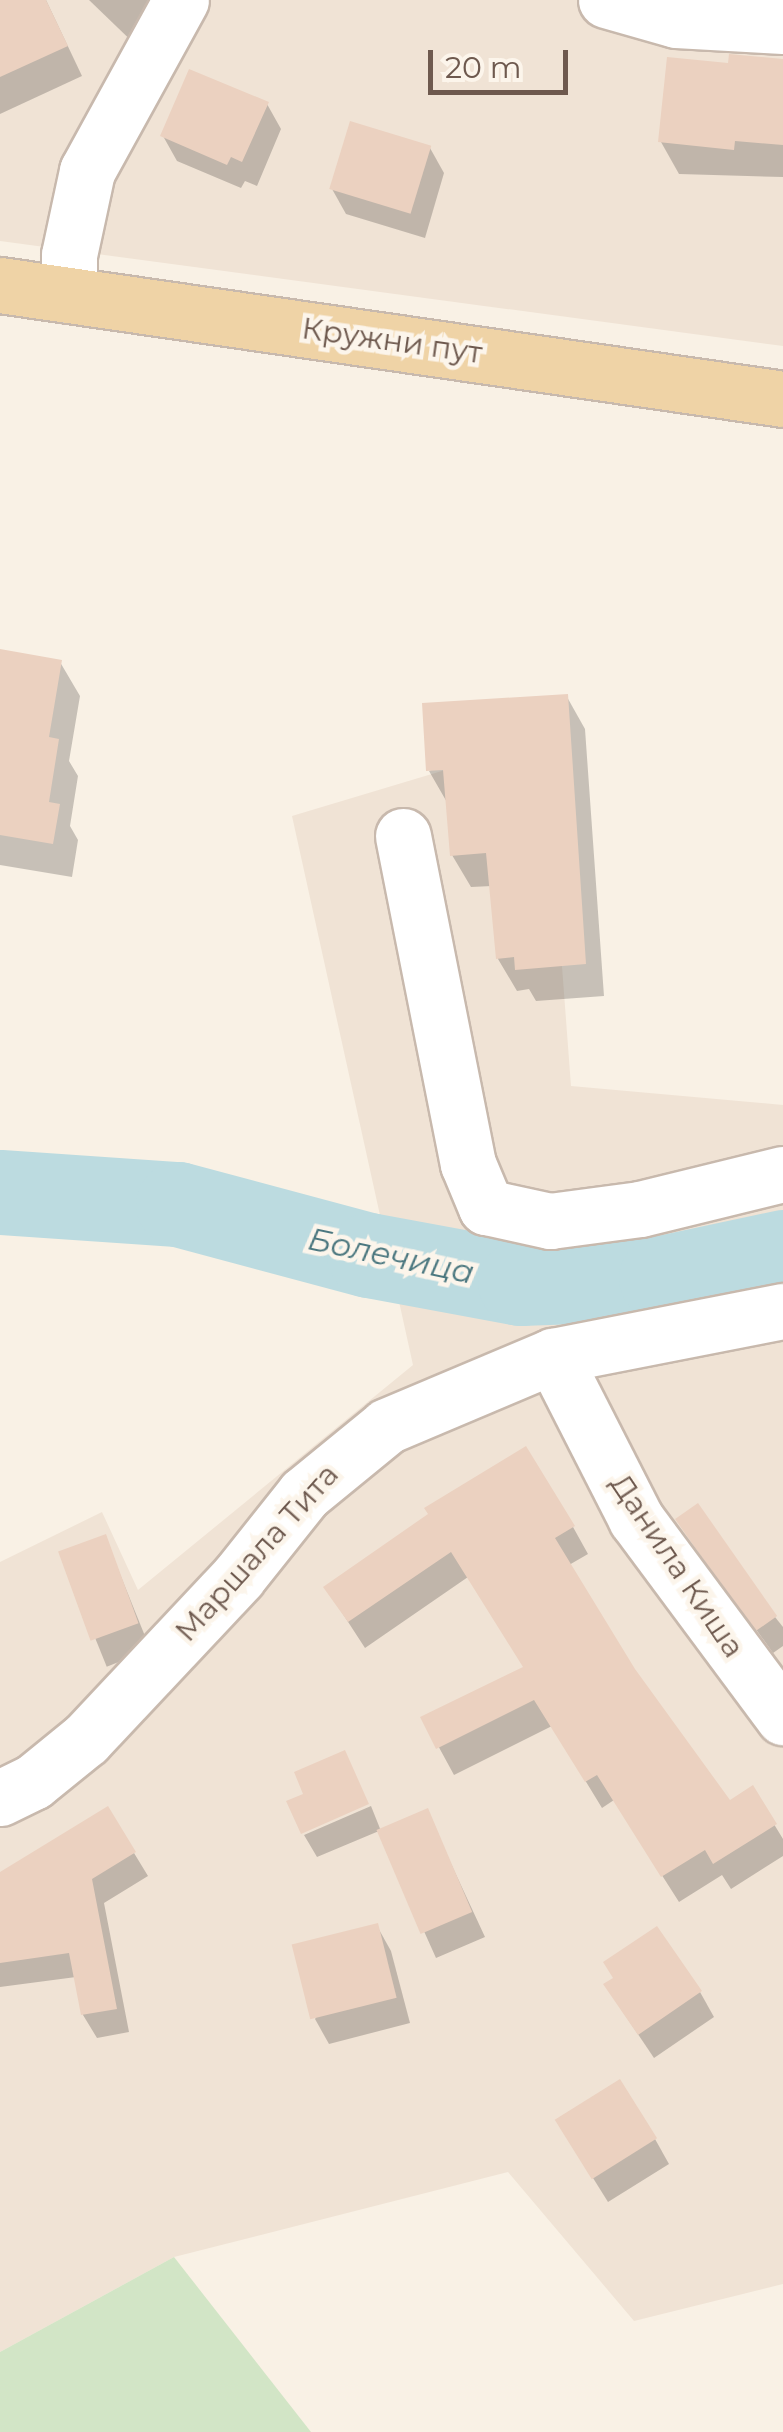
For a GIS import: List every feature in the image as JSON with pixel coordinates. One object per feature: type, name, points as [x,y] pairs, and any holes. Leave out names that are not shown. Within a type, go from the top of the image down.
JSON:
[{"type":"main road","name":"Кружни пут","points":[[0,285],[783,399]]},
{"type":"street","points":[[69,295],[69,256],[87,170],[181,0]]},
{"type":"street","points":[[606,0],[676,20],[783,26]]},
{"type":"street","points":[[403,836],[468,1164],[486,1207],[550,1221],[640,1210],[783,1174]]},
{"type":"street","name":"Маршала Тита","points":[[0,1798],[33,1782],[86,1739],[344,1455],[387,1426],[553,1356],[783,1311]]},
{"type":"street","name":"Данила Киша","points":[[553,1356],[636,1519],[783,1717]]},
{"type":"shaded area","points":[[0,0],[783,0],[783,346],[0,241]]},
{"type":"shaded area","points":[[545,740],[571,1086],[783,1105],[783,2284],[634,2321],[508,2172],[174,2257],[0,2352],[0,1562],[102,1512],[138,1590],[413,1365],[292,816]]},
{"type":"green space","points":[[174,2257],[311,2432],[0,2432],[0,2352]]},
{"type":"building","points":[[0,0],[46,0],[68,46],[0,77]]},
{"type":"building","points":[[729,54],[783,59],[783,145],[735,141],[734,150],[658,142],[667,57],[728,63]]},
{"type":"building","points":[[189,69],[269,102],[242,162],[231,157],[227,165],[160,136]]},
{"type":"building","points":[[350,121],[431,146],[411,214],[329,189]]},
{"type":"building","points":[[0,649],[62,660],[49,737],[59,739],[49,802],[60,804],[53,844],[0,835]]},
{"type":"building","points":[[568,694],[586,964],[515,970],[514,957],[496,959],[486,853],[450,856],[443,770],[426,771],[422,703]]},
{"type":"building","points":[[526,1446],[575,1526],[555,1538],[635,1669],[730,1800],[753,1785],[777,1824],[713,1864],[705,1850],[661,1877],[597,1775],[585,1782],[534,1700],[436,1749],[420,1717],[523,1667],[451,1552],[348,1622],[323,1587],[428,1514],[424,1508]]},
{"type":"building","points":[[698,1503],[777,1616],[754,1632],[675,1519]]},
{"type":"building","points":[[106,1534],[138,1623],[91,1641],[58,1551]]},
{"type":"building","points":[[345,1750],[369,1804],[301,1834],[286,1801],[303,1794],[294,1772]]},
{"type":"building","points":[[108,1806],[136,1852],[92,1879],[117,2009],[81,2015],[69,1953],[0,1963],[0,1872]]},
{"type":"building","points":[[428,1808],[472,1912],[421,1934],[376,1830]]},
{"type":"building","points":[[378,1923],[397,1998],[310,2019],[292,1945]]},
{"type":"building","points":[[657,1926],[702,1991],[638,2035],[603,1984],[613,1978],[603,1962]]},
{"type":"building","points":[[620,2079],[657,2138],[592,2179],[555,2120]]},
{"type":"waterway","name":"Болечица","points":[[0,1192],[178,1204],[369,1255],[520,1283],[661,1278],[783,1252]]}]
